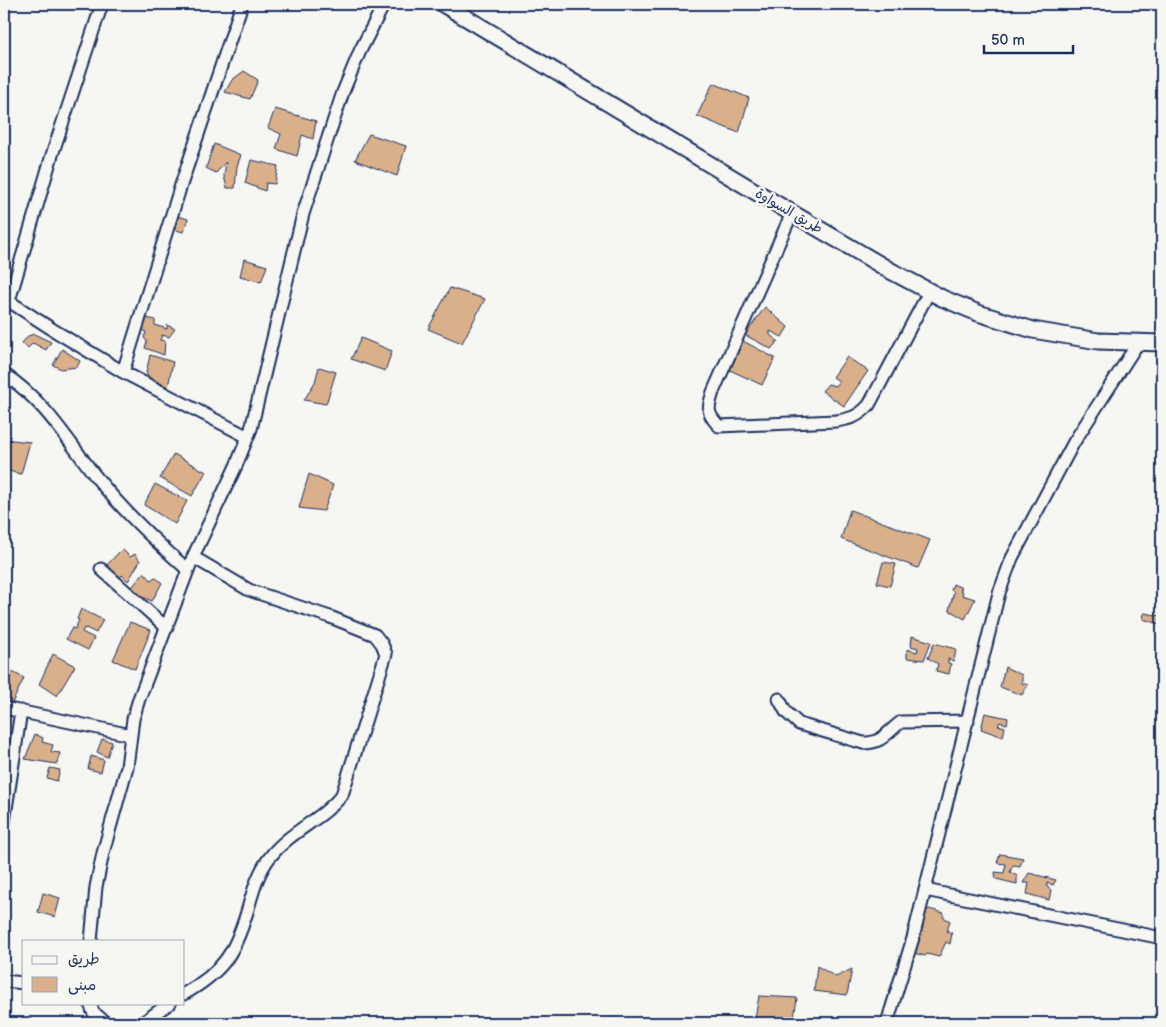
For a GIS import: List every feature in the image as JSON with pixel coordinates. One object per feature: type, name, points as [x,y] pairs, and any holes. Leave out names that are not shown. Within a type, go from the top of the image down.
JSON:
[{"type":"street","points":[[102,4],[6,299],[123,372],[248,438]]},
{"type":"street","points":[[123,372],[181,185],[242,4]]},
{"type":"street","points":[[91,940],[96,887],[103,853],[127,767],[133,719],[139,699],[193,557],[248,438],[306,206],[343,92],[360,51],[384,4]]},
{"type":"street","name":"طريق السواوة","points":[[443,4],[792,213],[929,292],[958,305],[1033,330],[1098,340],[1162,343]]},
{"type":"street","points":[[792,213],[713,392],[709,406],[710,417],[718,426],[836,421],[853,419],[861,414],[868,405],[929,292]]},
{"type":"street","points":[[888,1023],[925,890],[999,592],[1012,558],[1074,442],[1138,343]]},
{"type":"street","points":[[4,374],[29,393],[55,420],[113,497],[143,530],[188,570]]},
{"type":"street","points":[[185,993],[214,974],[231,952],[240,933],[257,878],[272,855],[301,828],[336,803],[342,795],[386,654],[382,644],[375,635],[249,590],[193,557]]},
{"type":"street","points":[[101,569],[166,628]]},
{"type":"street","points":[[779,699],[786,712],[799,724],[863,743],[873,743],[881,740],[901,722],[968,721]]},
{"type":"street","points":[[4,708],[131,735]]},
{"type":"street","points":[[4,822],[21,711]]},
{"type":"street","points":[[925,890],[1162,938]]},
{"type":"street","points":[[4,981],[22,983]]},
{"type":"street","points":[[142,1023],[169,1004]]},
{"type":"street","points":[[87,1023],[91,1008]]},
{"type":"street","points":[[91,1008],[106,1023]]},
{"type":"building","points":[[244,71],[258,80],[250,99],[225,92],[232,80]]},
{"type":"building","points":[[713,83],[749,98],[739,133],[697,116]]},
{"type":"building","points":[[275,109],[316,121],[313,139],[302,135],[297,156],[276,149],[281,134],[268,128]]},
{"type":"building","points":[[369,134],[406,146],[397,176],[355,160]]},
{"type":"building","points":[[214,144],[241,155],[237,166],[235,188],[227,188],[224,176],[226,162],[216,173],[206,168]]},
{"type":"building","points":[[251,160],[278,166],[275,184],[266,183],[265,191],[245,183]]},
{"type":"building","points":[[177,216],[188,219],[183,232],[170,228]]},
{"type":"building","points":[[244,259],[267,266],[261,282],[240,276]]},
{"type":"building","points":[[450,288],[485,299],[462,343],[428,329]]},
{"type":"building","points":[[765,307],[788,327],[782,337],[770,331],[770,335],[778,341],[771,349],[745,335]]},
{"type":"building","points":[[147,318],[155,320],[155,325],[167,329],[167,325],[175,329],[169,337],[162,335],[160,340],[165,341],[164,355],[145,348],[147,341],[144,338],[146,332],[142,330]]},
{"type":"building","points":[[34,334],[51,342],[46,350],[33,343],[28,348],[22,343],[28,336]]},
{"type":"building","points":[[361,338],[392,351],[385,371],[351,359]]},
{"type":"building","points":[[743,341],[775,358],[762,385],[730,370]]},
{"type":"building","points":[[62,349],[80,361],[77,367],[61,369],[53,365]]},
{"type":"building","points":[[150,355],[173,362],[168,387],[150,378],[146,373]]},
{"type":"building","points":[[847,357],[868,371],[844,406],[822,391],[828,384],[835,386],[839,381],[833,377]]},
{"type":"building","points":[[319,367],[336,372],[326,404],[304,400],[315,382]]},
{"type":"building","points":[[4,439],[30,442],[21,474],[4,470]]},
{"type":"building","points":[[174,454],[206,472],[192,496],[160,478]]},
{"type":"building","points":[[309,474],[333,485],[324,511],[299,508]]},
{"type":"building","points":[[155,484],[187,501],[175,524],[144,505]]},
{"type":"building","points":[[850,510],[930,540],[918,568],[841,539]]},
{"type":"building","points":[[122,549],[130,557],[135,554],[140,561],[128,581],[122,575],[119,579],[105,567]]},
{"type":"building","points":[[883,562],[896,564],[890,586],[877,583]]},
{"type":"building","points":[[144,572],[151,580],[155,577],[162,583],[152,601],[145,598],[141,600],[130,590]]},
{"type":"building","points":[[953,584],[962,588],[960,590],[963,592],[962,595],[975,599],[965,619],[949,610],[954,592],[951,590]]},
{"type":"building","points":[[81,609],[103,620],[96,633],[86,628],[82,632],[94,638],[88,650],[66,639],[72,628],[75,629]]},
{"type":"building","points":[[1144,613],[1162,616],[1162,625],[1143,619]]},
{"type":"building","points":[[130,622],[151,630],[135,669],[113,660]]},
{"type":"building","points":[[912,636],[931,642],[924,660],[907,658],[907,649],[917,652],[918,648],[911,646]]},
{"type":"building","points":[[934,643],[956,649],[954,661],[948,659],[948,663],[951,664],[949,674],[936,671],[938,664],[928,658]]},
{"type":"building","points":[[53,654],[75,666],[57,696],[39,684]]},
{"type":"building","points":[[1005,667],[1022,675],[1022,683],[1028,685],[1022,695],[1000,687]]},
{"type":"building","points":[[4,668],[24,678],[12,703],[4,698]]},
{"type":"building","points":[[985,713],[1008,718],[1007,724],[1000,722],[998,725],[1005,727],[1003,737],[981,729]]},
{"type":"building","points":[[35,734],[43,738],[42,742],[53,745],[51,752],[60,753],[57,764],[25,759]]},
{"type":"building","points":[[102,739],[112,742],[107,757],[97,752]]},
{"type":"building","points":[[91,756],[104,760],[101,772],[88,769]]},
{"type":"building","points":[[50,768],[60,770],[57,781],[47,778]]},
{"type":"building","points":[[1000,854],[1023,858],[1020,866],[1013,865],[1010,872],[1017,876],[1017,884],[996,879],[995,872],[1004,873],[1006,864],[997,863]]},
{"type":"building","points":[[1029,873],[1056,880],[1053,885],[1047,883],[1047,887],[1051,890],[1049,900],[1027,894],[1029,883],[1023,883]]},
{"type":"building","points":[[43,893],[60,898],[55,917],[38,912]]},
{"type":"building","points":[[929,909],[944,913],[943,917],[950,921],[947,931],[952,933],[950,944],[946,942],[939,957],[910,952],[923,912]]},
{"type":"building","points":[[817,966],[836,977],[852,969],[847,995],[814,991]]},
{"type":"building","points":[[759,996],[797,998],[794,1018],[755,1018]]}]
